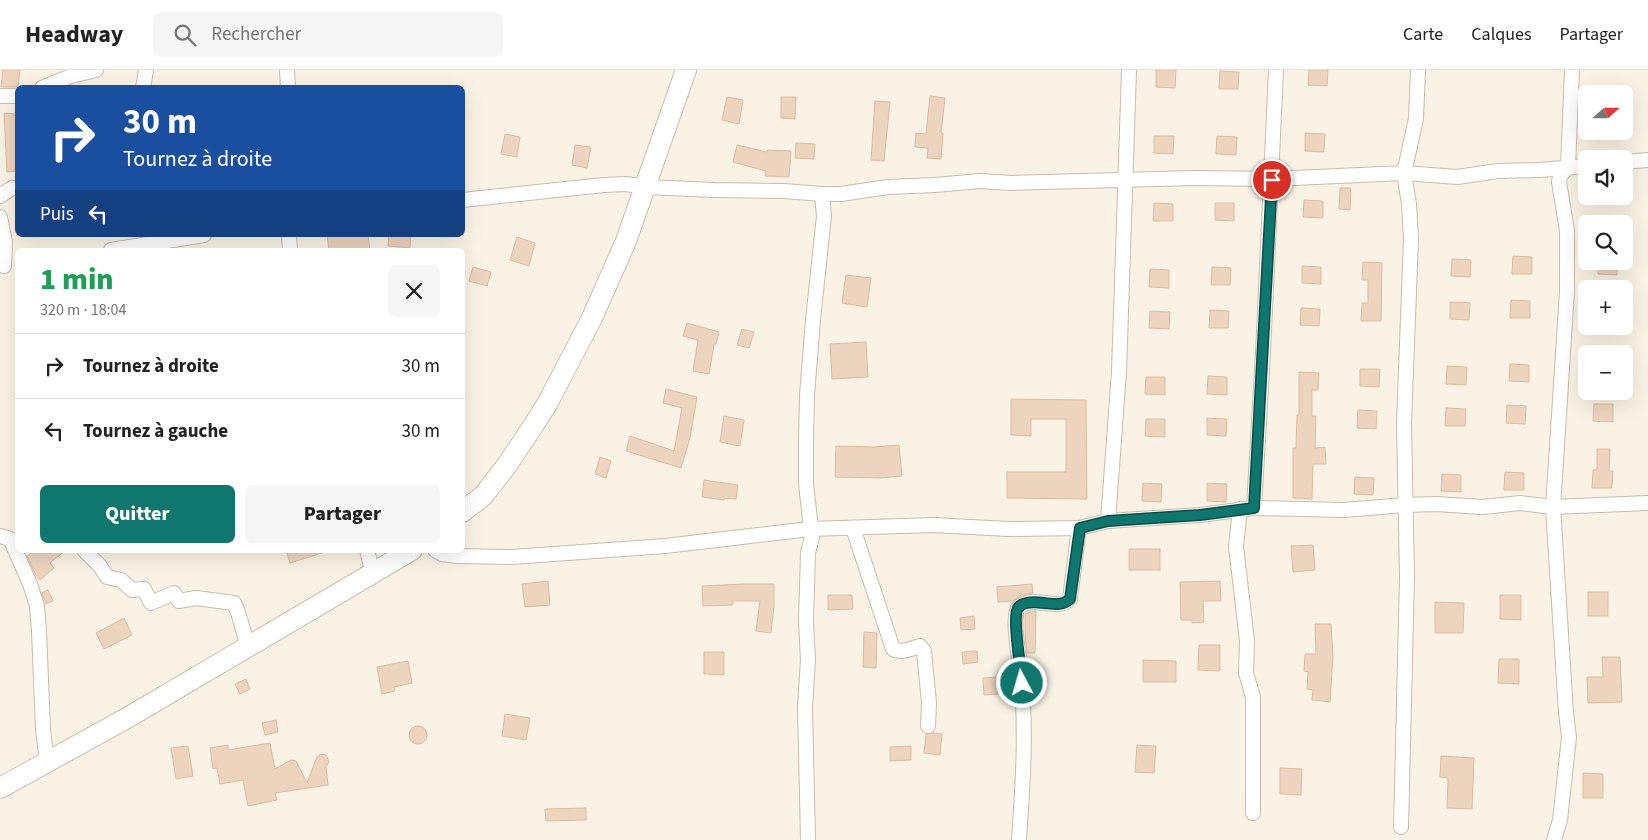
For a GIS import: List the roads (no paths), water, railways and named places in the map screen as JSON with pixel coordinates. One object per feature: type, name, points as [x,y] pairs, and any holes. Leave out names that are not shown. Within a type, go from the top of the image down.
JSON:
[{"type":"street","points":[[49,85],[71,76],[96,70]]},
{"type":"street","points":[[144,85],[146,70]]},
{"type":"street","points":[[288,70],[288,85]]},
{"type":"street","points":[[465,510],[483,496],[507,465],[547,404],[592,318],[626,241],[686,70]]},
{"type":"street","points":[[1108,521],[1119,372],[1129,70]]},
{"type":"street","points":[[1253,813],[1253,697],[1246,673],[1247,641],[1236,546],[1247,509],[1272,180],[1276,70]]},
{"type":"street","points":[[1402,827],[1407,576],[1404,422],[1411,239],[1410,204],[1404,174],[1416,119],[1418,70]]},
{"type":"street","points":[[1554,840],[1560,820],[1569,737],[1553,507],[1567,292],[1567,231],[1559,182],[1560,176],[1568,167],[1572,70]]},
{"type":"street","points":[[0,96],[15,96]]},
{"type":"street","points":[[1633,161],[1648,160]]},
{"type":"street","points":[[465,200],[626,184],[646,187],[841,194],[888,187],[980,181],[1011,183],[1194,178],[1272,180],[1404,174],[1457,177],[1498,171],[1578,166]]},
{"type":"street","points":[[0,196],[15,188]]},
{"type":"street","points":[[808,840],[805,714],[808,660],[806,622],[808,553],[812,537],[806,484],[807,404],[813,320],[824,216],[822,194]]},
{"type":"street","points":[[0,217],[7,266]]},
{"type":"street","points":[[123,248],[191,237]]},
{"type":"street","points":[[440,553],[457,556],[512,557],[666,546],[810,529],[933,525],[1008,529],[1080,528],[1108,521],[1200,515],[1247,509],[1344,510],[1405,504],[1484,507],[1520,503],[1553,507],[1648,503]]},
{"type":"street","points":[[853,528],[893,649],[903,651],[920,646],[924,651],[929,703],[928,726]]},
{"type":"street","points":[[1019,840],[1025,721],[1016,632],[1016,610],[1019,606],[1026,604],[1064,603],[1070,599],[1080,528]]},
{"type":"street","points":[[0,536],[10,539],[15,550]]},
{"type":"street","points":[[16,553],[37,606],[43,730],[48,761]]},
{"type":"street","points":[[87,553],[100,566],[107,577],[121,580],[132,590],[144,589],[150,603],[174,593],[179,601],[196,598],[234,603],[248,647]]},
{"type":"street","points":[[368,553],[374,574]]},
{"type":"street","points":[[0,788],[127,718],[407,553]]}]
